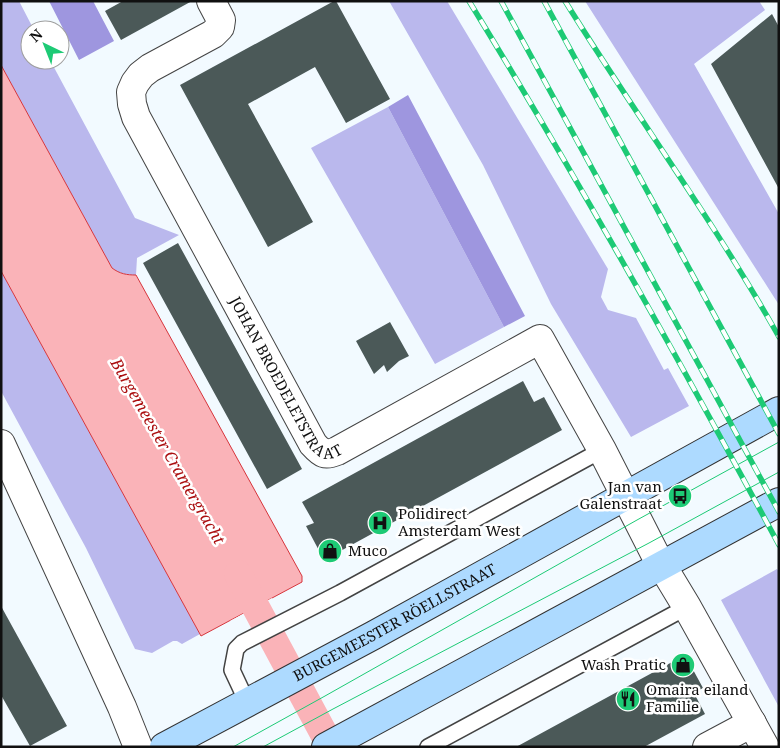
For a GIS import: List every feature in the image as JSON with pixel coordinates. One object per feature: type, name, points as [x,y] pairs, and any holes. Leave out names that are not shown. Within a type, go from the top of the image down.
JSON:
[{"type":"main road","name":"BURGEMEESTER RÖELLSTRAAT","points":[[164,747],[374,635],[779,411]]},
{"type":"main road","points":[[336,741],[779,502]]},
{"type":"street","name":"JOHAN BROEDELETSTRAAT","points":[[211,1],[221,20],[220,27],[213,34],[150,68],[141,75],[130,92],[132,104],[136,117],[313,444],[318,450],[324,454],[336,451],[540,339],[602,450],[625,496]]},
{"type":"street","points":[[1,444],[122,707],[138,747]]},
{"type":"street","points":[[625,496],[765,747]]},
{"type":"street","points":[[707,747],[752,723]]},
{"type":"lane","points":[[258,696],[232,670],[236,649],[242,643],[285,622],[602,450]]},
{"type":"lane","points":[[428,747],[687,607]]},
{"type":"shaded area","points":[[1,1],[19,1],[29,20],[20,20],[20,70],[55,70],[135,218],[179,235],[137,258],[136,275],[124,274],[112,268],[1,65]]},
{"type":"shaded area","points":[[49,1],[93,1],[114,41],[79,60],[70,42],[70,20],[59,20]]},
{"type":"shaded area","points":[[389,1],[447,1],[608,269],[601,297],[608,310],[636,318],[664,370],[668,368],[689,406],[631,437],[551,304],[483,165]]},
{"type":"shaded area","points":[[585,1],[759,1],[765,10],[694,64],[779,214],[779,305]]},
{"type":"shaded area","points":[[408,95],[525,316],[504,327],[388,107]]},
{"type":"shaded area","points":[[388,107],[504,327],[435,364],[311,148]]},
{"type":"shaded area","points":[[1,271],[200,634],[182,644],[173,641],[152,653],[135,649],[86,548],[1,391]]},
{"type":"shaded area","points":[[777,569],[779,572],[779,707],[721,600]]},
{"type":"water","points":[[1,65],[112,268],[124,274],[136,275],[302,576],[302,582],[201,636],[1,271]]},
{"type":"pier","points":[[272,598],[273,600],[231,623],[230,621]]},
{"type":"building","points":[[123,1],[192,1],[121,40],[105,11]]},
{"type":"building","points":[[336,1],[390,99],[346,123],[315,67],[248,104],[313,222],[268,247],[180,85]]},
{"type":"building","points":[[772,14],[779,27],[779,189],[711,64]]},
{"type":"building","points":[[178,243],[302,469],[267,489],[143,263]]},
{"type":"building","points":[[390,322],[409,356],[399,361],[387,372],[384,365],[374,374],[356,341]]},
{"type":"building","points":[[523,381],[534,402],[544,397],[562,430],[324,560],[306,526],[314,523],[302,502]]},
{"type":"building","points":[[1,606],[67,726],[30,746],[1,695]]},
{"type":"building","points":[[685,655],[703,688],[694,693],[705,714],[644,747],[516,747]]},
{"type":"waterway","name":"Burgemeester Cramergracht","points":[[238,574],[331,747]]},
{"type":"tram line","points":[[233,747],[779,442]]},
{"type":"tram line","points":[[263,747],[649,543],[779,472]]},
{"type":"railway","points":[[469,1],[550,135],[628,271],[779,545]]},
{"type":"railway","points":[[501,1],[779,512]]},
{"type":"railway","points":[[544,1],[779,434]]},
{"type":"railway","points":[[565,1],[728,251],[779,337]]},
{"type":"place","name":"Jan van Galenstraat","points":[[680,496]]},
{"type":"place","name":"Polidirect Amsterdam West","points":[[380,523]]},
{"type":"place","name":"Muco","points":[[330,551]]},
{"type":"place","name":"Wash Pratic","points":[[683,665]]},
{"type":"place","name":"Omaira eiland Familie","points":[[628,699]]}]
